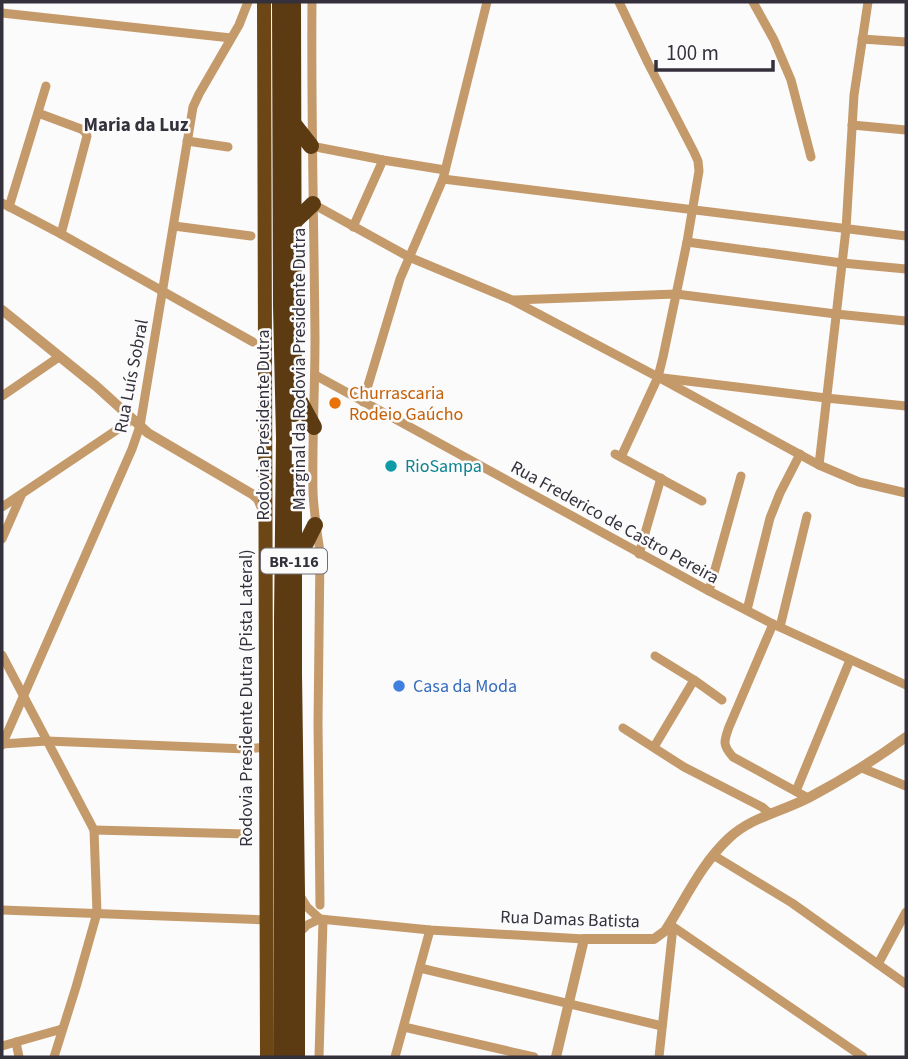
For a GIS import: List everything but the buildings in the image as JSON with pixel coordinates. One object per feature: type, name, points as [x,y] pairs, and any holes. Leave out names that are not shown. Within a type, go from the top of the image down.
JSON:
[{"type":"highway","name":"Rodovia Presidente Dutra (Pista Lateral)","points":[[264,2],[267,1057]]},
{"type":"highway","name":"Rodovia Presidente Dutra","points":[[280,2],[284,438],[282,1057]]},
{"type":"highway","name":"Rodovia Presidente Dutra","points":[[293,2],[297,1057]]},
{"type":"highway","points":[[293,123],[311,146]]},
{"type":"highway","points":[[294,222],[313,204]]},
{"type":"highway","points":[[294,390],[314,427]]},
{"type":"highway","points":[[295,566],[316,524]]},
{"type":"street","name":"Rua Luís Sobral","points":[[2,745],[132,449],[163,290],[191,115],[195,102],[243,18],[248,2]]},
{"type":"street","name":"Marginal da Rodovia Presidente Dutra","points":[[312,2],[311,146],[315,375],[313,494],[320,551],[320,905]]},
{"type":"street","points":[[363,402],[400,279],[444,174],[487,2]]},
{"type":"street","points":[[619,2],[698,161],[699,171],[658,377],[618,456],[702,501]]},
{"type":"street","points":[[753,2],[774,40],[791,80],[811,158]]},
{"type":"street","points":[[818,465],[846,229],[854,95],[868,2]]},
{"type":"street","points":[[2,13],[231,38]]},
{"type":"street","points":[[862,38],[906,42]]},
{"type":"street","points":[[46,86],[5,205],[253,342]]},
{"type":"street","points":[[38,113],[81,129],[87,136],[61,234]]},
{"type":"street","points":[[852,125],[906,130]]},
{"type":"street","points":[[187,141],[228,147]]},
{"type":"street","points":[[311,146],[444,174],[906,236]]},
{"type":"street","points":[[353,227],[383,160]]},
{"type":"street","points":[[313,204],[409,257],[512,300],[818,465],[859,482],[906,493]]},
{"type":"street","points":[[174,226],[251,236]]},
{"type":"street","points":[[687,242],[906,269]]},
{"type":"street","points":[[512,300],[676,294],[906,321]]},
{"type":"street","points":[[2,310],[152,436],[244,488],[258,499],[265,515]]},
{"type":"street","points":[[2,396],[60,357]]},
{"type":"street","name":"Rua Frederico de Castro Pereira","points":[[315,375],[709,591],[906,685]]},
{"type":"street","points":[[658,377],[906,406]]},
{"type":"street","points":[[699,400],[713,384]]},
{"type":"street","points":[[2,507],[34,484],[136,422]]},
{"type":"street","points":[[747,610],[770,519],[800,454]]},
{"type":"street","points":[[244,488],[258,481],[265,457]]},
{"type":"street","points":[[709,591],[741,476]]},
{"type":"street","points":[[639,554],[661,478]]},
{"type":"street","points":[[2,539],[21,494]]},
{"type":"street","points":[[807,516],[776,625],[729,727],[724,746],[733,757],[808,798]]},
{"type":"street","points":[[2,655],[94,830],[97,913],[54,1057]]},
{"type":"street","points":[[655,656],[722,700]]},
{"type":"street","points":[[796,791],[850,660]]},
{"type":"street","points":[[654,747],[694,680]]},
{"type":"street","points":[[623,728],[684,767],[762,807],[770,814]]},
{"type":"street","points":[[659,1057],[671,926],[692,885],[713,855],[734,833],[808,798],[862,768],[906,737]]},
{"type":"street","points":[[2,745],[47,741],[246,749],[266,747]]},
{"type":"street","points":[[862,768],[906,786]]},
{"type":"street","points":[[94,830],[246,834]]},
{"type":"street","points":[[713,855],[792,903],[906,985]]},
{"type":"street","points":[[298,892],[304,903],[322,919],[319,1057]]},
{"type":"street","points":[[2,910],[266,920]]},
{"type":"street","points":[[878,964],[906,912]]},
{"type":"street","points":[[296,936],[307,925],[322,919]]},
{"type":"street","name":"Rua Damas Batista","points":[[322,919],[430,930],[584,939],[654,939],[671,926]]},
{"type":"street","points":[[671,926],[863,1057]]},
{"type":"street","points":[[395,1057],[430,930]]},
{"type":"street","points":[[555,1057],[584,939]]},
{"type":"street","points":[[420,968],[662,1026]]},
{"type":"street","points":[[404,1027],[534,1057]]},
{"type":"street","points":[[2,1046],[62,1029]]},
{"type":"street","points":[[16,1042],[19,1057]]},
{"type":"place","name":"Churrascaria Rodeio Gaúcho","points":[[335,403]]},
{"type":"place","name":"RioSampa","points":[[391,466]]},
{"type":"place","name":"Casa da Moda","points":[[399,686]]},
{"type":"district","name":"Maria da Luz","points":[[136,124]]}]
